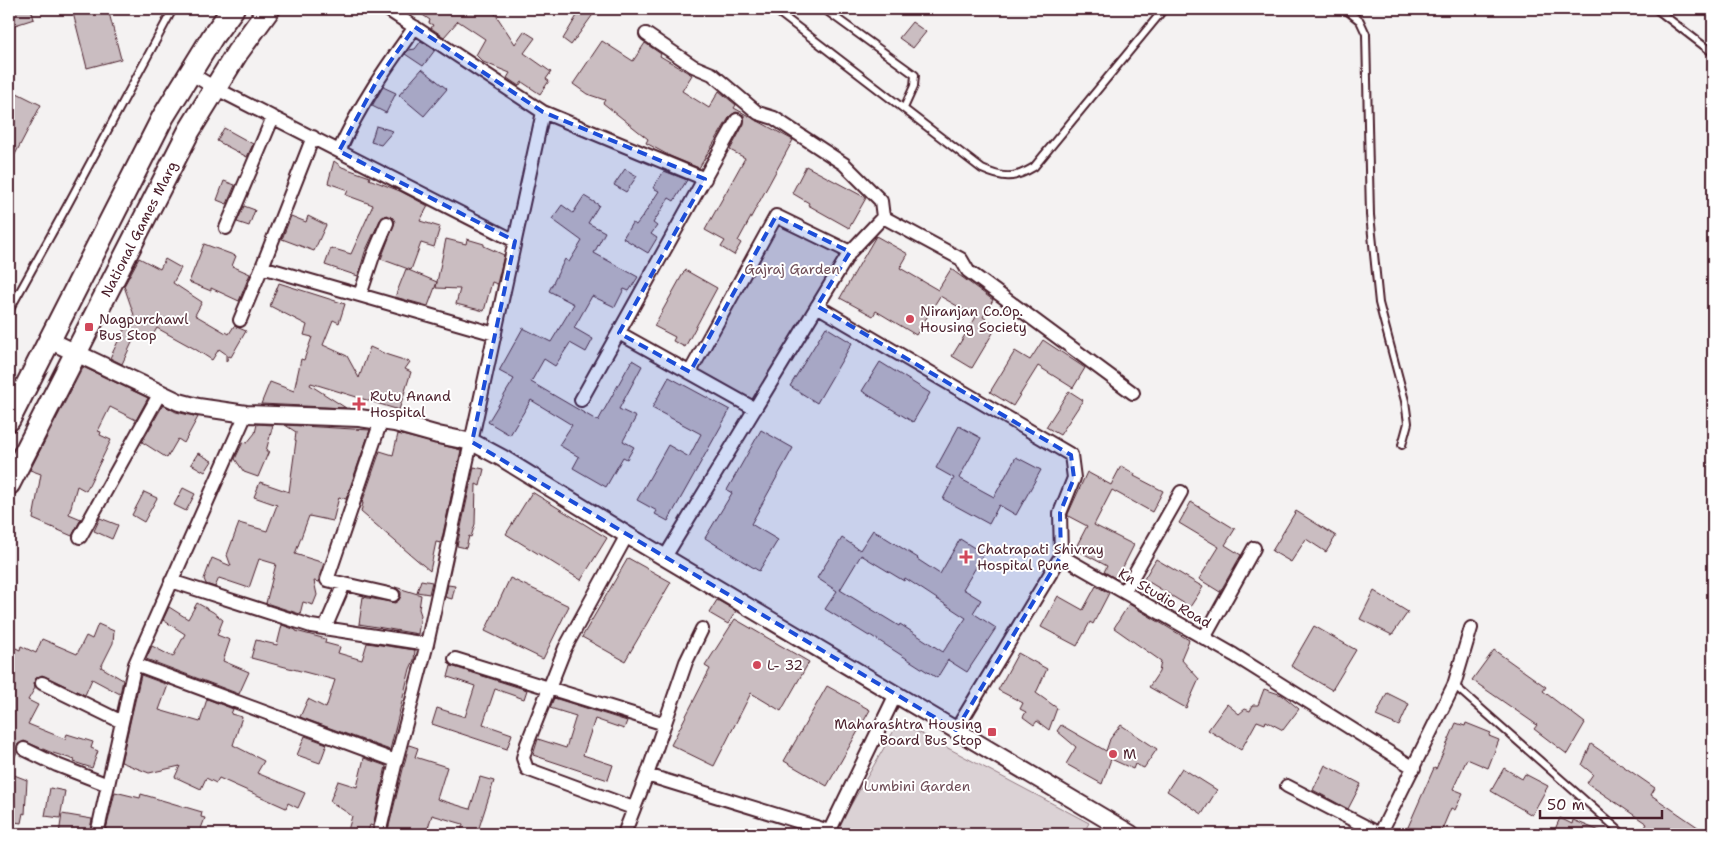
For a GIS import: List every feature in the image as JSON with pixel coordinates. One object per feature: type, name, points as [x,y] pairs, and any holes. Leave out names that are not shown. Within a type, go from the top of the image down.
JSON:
[{"type":"main road","points":[[9,420],[163,117],[233,9]]},
{"type":"main road","name":"National Games Marg","points":[[9,484],[189,131],[237,53],[269,9]]},
{"type":"street","points":[[387,9],[543,112],[705,178]]},
{"type":"street","points":[[339,151],[348,131],[379,77],[415,28]]},
{"type":"street","points":[[646,34],[693,66],[712,74],[758,113],[774,118],[844,164],[881,201],[883,217]]},
{"type":"street","points":[[190,73],[215,88],[515,240]]},
{"type":"street","points":[[379,834],[427,644],[543,112]]},
{"type":"street","points":[[226,228],[273,117]]},
{"type":"street","points":[[581,400],[737,120]]},
{"type":"street","points":[[240,320],[312,137]]},
{"type":"street","points":[[690,372],[776,216],[850,252]]},
{"type":"street","points":[[665,557],[850,252],[883,217]]},
{"type":"street","points":[[883,217],[961,259],[968,271],[1133,394]]},
{"type":"street","points":[[360,296],[373,256],[387,223]]},
{"type":"street","points":[[262,267],[495,334]]},
{"type":"street","points":[[816,306],[1071,455],[1074,478],[1060,513],[1061,556],[956,730]]},
{"type":"street","points":[[619,333],[755,409]]},
{"type":"street","points":[[49,340],[178,402],[198,407],[246,414],[359,418],[395,423],[472,442],[502,458],[527,475],[1131,834]]},
{"type":"street","points":[[80,537],[160,393]]},
{"type":"street","points":[[96,834],[135,664],[246,414]]},
{"type":"street","points":[[382,421],[327,580],[393,596]]},
{"type":"street","points":[[1124,592],[1181,492]]},
{"type":"street","points":[[627,534],[565,648],[527,744],[524,758],[527,769],[634,808]]},
{"type":"street","points":[[1204,638],[1254,548]]},
{"type":"street","name":"Kn Studio Road","points":[[1061,556],[1234,655],[1414,768]]},
{"type":"street","points":[[171,581],[311,626],[427,644]]},
{"type":"street","points":[[325,628],[344,584]]},
{"type":"street","points":[[1287,786],[1380,834],[1454,685],[1471,628]]},
{"type":"street","points":[[624,834],[647,775],[686,662],[702,629]]},
{"type":"street","points":[[455,658],[665,724]]},
{"type":"street","points":[[135,664],[396,761]]},
{"type":"street","points":[[42,683],[122,722]]},
{"type":"street","points":[[647,775],[829,832],[896,694]]},
{"type":"street","points":[[24,749],[57,765],[108,785]]},
{"type":"lane","points":[[9,311],[68,206],[173,9]]},
{"type":"lane","points":[[774,9],[982,169],[996,176],[1011,177],[1023,174],[1034,167],[1164,9]]},
{"type":"lane","points":[[824,9],[916,75],[914,86],[904,108]]},
{"type":"lane","points":[[1344,9],[1360,21],[1366,34],[1370,215],[1379,302],[1405,400],[1408,423],[1402,445]]},
{"type":"lane","points":[[1656,9],[1713,53]]},
{"type":"lane","points":[[1454,685],[1624,834]]},
{"type":"highlighted area","points":[[415,27],[543,112],[705,179],[619,333],[690,372],[776,216],[850,252],[817,306],[1071,455],[1074,478],[1060,513],[1061,556],[956,730],[472,442],[515,241],[339,151],[379,77]]},
{"type":"green space","name":"Gajraj Garden","points":[[776,216],[850,252],[755,409],[690,372]]},
{"type":"green space","name":"Lumbini Garden","points":[[899,722],[1089,823],[1083,834],[834,834]]},
{"type":"building","points":[[9,9],[31,9],[34,19],[9,27]]},
{"type":"building","points":[[72,9],[108,9],[121,59],[87,68]]},
{"type":"building","points":[[414,9],[492,9],[515,44],[524,31],[535,38],[524,53],[551,72],[546,79],[549,81],[540,94],[522,82],[519,86],[507,78],[510,73],[483,62],[476,55],[485,39],[458,21],[444,37],[431,28],[433,25],[429,23],[430,20]]},
{"type":"building","points":[[581,9],[597,9],[571,45],[563,39]]},
{"type":"building","points":[[912,22],[926,32],[913,48],[899,38]]},
{"type":"building","points":[[421,41],[435,50],[423,66],[405,54],[409,50],[415,49]]},
{"type":"building","points":[[602,41],[633,61],[645,43],[661,54],[660,56],[692,75],[682,91],[709,108],[719,91],[736,105],[734,108],[793,140],[738,241],[741,243],[734,255],[721,247],[725,241],[705,230],[745,158],[730,150],[744,124],[744,115],[736,112],[730,116],[699,168],[670,156],[646,143],[648,139],[603,103],[605,100],[587,94],[573,84]]},
{"type":"building","points":[[422,69],[447,89],[424,116],[399,95]]},
{"type":"building","points":[[383,87],[396,93],[386,113],[372,106]]},
{"type":"building","points":[[9,89],[41,105],[9,166]]},
{"type":"building","points":[[376,126],[393,131],[381,145],[371,142]]},
{"type":"building","points":[[224,128],[253,144],[247,157],[217,141]]},
{"type":"building","points":[[334,161],[342,167],[370,177],[369,179],[400,191],[428,206],[420,221],[440,227],[434,247],[421,243],[411,270],[381,259],[395,222],[393,218],[386,215],[380,220],[365,252],[358,276],[325,265],[331,248],[351,254],[373,205],[346,195],[348,190],[328,183]]},
{"type":"building","points":[[806,166],[866,198],[849,228],[808,205],[809,203],[792,193]]},
{"type":"building","points":[[625,169],[637,176],[626,192],[614,185]]},
{"type":"building","points":[[664,171],[687,180],[674,201],[669,198],[653,223],[657,226],[651,234],[657,238],[648,253],[623,238],[632,223],[636,225],[643,216],[659,191],[653,188]]},
{"type":"building","points":[[224,181],[235,185],[227,204],[217,200]]},
{"type":"building","points":[[584,196],[599,205],[588,223],[605,232],[594,253],[638,277],[629,291],[624,289],[615,307],[592,296],[574,328],[593,339],[586,352],[570,343],[555,366],[544,359],[531,382],[598,421],[632,360],[642,366],[619,409],[636,417],[623,441],[634,447],[627,459],[623,457],[606,487],[573,468],[579,457],[559,445],[572,425],[531,400],[510,435],[488,422],[514,379],[499,371],[523,328],[551,342],[574,304],[549,291],[565,259],[569,262],[582,241],[552,219],[562,205],[573,213]]},
{"type":"building","points":[[244,206],[255,210],[249,226],[237,222]]},
{"type":"building","points":[[291,216],[306,222],[308,216],[326,225],[314,251],[282,239]]},
{"type":"building","points":[[876,236],[908,254],[900,268],[938,290],[951,269],[993,300],[983,317],[997,326],[972,368],[952,356],[976,317],[940,296],[916,335],[876,311],[873,316],[840,298]]},
{"type":"building","points":[[446,239],[466,244],[467,239],[484,244],[484,246],[504,255],[497,284],[492,282],[484,311],[456,304],[460,289],[436,288]]},
{"type":"building","points":[[204,244],[236,256],[232,266],[250,274],[239,301],[211,288],[211,291],[189,282]]},
{"type":"building","points":[[139,258],[160,269],[165,259],[181,268],[173,283],[202,302],[195,315],[229,334],[234,326],[246,331],[226,362],[226,354],[219,349],[212,360],[157,328],[150,340],[137,332],[122,364],[110,358],[121,335],[134,315],[124,286]]},
{"type":"building","points":[[406,269],[437,282],[428,306],[395,297]]},
{"type":"building","points":[[685,270],[717,288],[685,347],[673,341],[675,337],[654,326]]},
{"type":"building","points":[[279,283],[345,304],[339,323],[333,320],[323,345],[347,356],[359,378],[370,347],[410,362],[405,369],[411,372],[399,410],[311,383],[310,385],[346,408],[261,404],[270,382],[294,391],[301,359],[304,360],[312,337],[304,335],[307,325],[270,306]]},
{"type":"building","points":[[826,327],[852,343],[817,403],[790,386]]},
{"type":"building","points":[[1043,340],[1085,368],[1073,388],[1038,366],[1013,406],[990,392],[1015,351],[1030,360]]},
{"type":"building","points":[[880,362],[930,393],[913,422],[862,391]]},
{"type":"building","points":[[83,367],[148,398],[136,420],[110,407],[98,431],[101,432],[100,435],[111,440],[86,491],[77,486],[69,514],[81,519],[72,536],[33,519],[41,474],[30,470]]},
{"type":"building","points":[[669,377],[730,410],[668,521],[655,514],[657,511],[637,500],[668,445],[689,457],[701,434],[652,408]]},
{"type":"building","points":[[1069,391],[1083,400],[1060,435],[1046,427]]},
{"type":"building","points":[[163,405],[176,412],[198,417],[184,443],[178,439],[167,458],[142,442]]},
{"type":"building","points":[[257,424],[273,425],[266,451],[269,451],[258,477],[244,472],[235,459],[243,442],[247,443],[255,433]]},
{"type":"building","points":[[285,425],[370,430],[346,499],[339,497],[333,521],[309,516],[295,554],[324,563],[319,582],[314,581],[317,595],[313,605],[303,602],[300,614],[266,603],[276,564],[259,559],[249,588],[219,578],[215,587],[206,584],[204,579],[212,558],[231,566],[227,555],[239,523],[267,531],[277,505],[254,497],[260,482],[289,492],[296,432]]},
{"type":"building","points":[[959,426],[981,438],[959,478],[994,497],[1016,457],[1041,470],[1016,515],[999,505],[989,524],[943,499],[954,478],[936,468]]},
{"type":"building","points":[[761,430],[793,448],[751,524],[778,540],[759,571],[705,538],[732,493],[727,490]]},
{"type":"building","points":[[398,434],[461,450],[441,543],[436,542],[430,571],[361,512],[362,503],[380,451],[393,455]]},
{"type":"building","points":[[198,453],[212,461],[205,472],[191,464]]},
{"type":"building","points":[[1121,466],[1135,474],[1134,476],[1163,491],[1152,512],[1112,490],[1094,525],[1134,545],[1117,579],[1104,572],[1107,566],[1075,549],[1087,526],[1068,516],[1068,514],[1087,472],[1111,485]]},
{"type":"building","points":[[474,467],[484,469],[480,486],[476,484],[475,524],[466,548],[457,546]]},
{"type":"building","points":[[183,488],[195,494],[186,511],[174,505]]},
{"type":"building","points":[[144,492],[157,498],[144,522],[132,515]]},
{"type":"building","points":[[532,492],[607,538],[581,580],[506,534]]},
{"type":"building","points":[[1191,502],[1235,529],[1225,545],[1241,555],[1220,592],[1199,579],[1219,547],[1179,523]]},
{"type":"building","points":[[1296,511],[1336,536],[1326,552],[1306,539],[1291,562],[1272,551]]},
{"type":"building","points":[[100,518],[118,525],[112,539],[94,531]]},
{"type":"building","points":[[873,530],[940,574],[960,539],[984,554],[963,589],[981,600],[973,613],[996,628],[967,672],[948,660],[937,678],[825,609],[837,591],[817,578],[842,538],[860,550]],"holes":[[[861,555],[904,581],[905,578],[966,618],[943,652],[900,624],[899,626],[840,590]]]},
{"type":"building","points":[[628,558],[671,582],[625,661],[582,637]]},
{"type":"building","points":[[1156,559],[1203,587],[1190,607],[1144,579]]},
{"type":"building","points":[[510,578],[569,606],[543,659],[485,631]]},
{"type":"building","points":[[421,580],[432,582],[429,594],[417,592]]},
{"type":"building","points":[[448,585],[455,586],[452,599],[445,597]]},
{"type":"building","points":[[1096,586],[1109,593],[1093,624],[1090,622],[1077,646],[1041,627],[1058,596],[1083,610]]},
{"type":"building","points":[[395,587],[421,595],[419,609],[421,615],[418,634],[359,624],[363,597],[395,603],[399,600],[401,592]]},
{"type":"building","points":[[1374,591],[1408,612],[1392,635],[1360,619]]},
{"type":"building","points":[[717,600],[736,611],[728,624],[709,613]]},
{"type":"building","points":[[197,603],[223,620],[217,635],[230,640],[223,661],[249,672],[239,694],[146,659],[152,646],[173,657],[185,634],[163,620],[169,607],[188,619]]},
{"type":"building","points":[[1129,604],[1189,640],[1181,659],[1199,679],[1186,708],[1149,687],[1159,672],[1161,661],[1114,628]]},
{"type":"building","points":[[735,619],[809,662],[781,711],[751,693],[714,766],[671,745],[710,669],[705,666]]},
{"type":"building","points":[[98,624],[114,631],[113,643],[101,667],[123,680],[120,694],[92,679],[85,695],[42,675],[35,679],[35,688],[28,700],[38,705],[28,724],[65,739],[67,734],[93,742],[91,748],[98,751],[92,768],[24,741],[17,745],[17,752],[9,769],[9,645],[20,650],[21,646],[36,653],[42,639],[77,654],[86,636],[92,639]]},
{"type":"building","points":[[282,625],[326,639],[325,643],[340,647],[338,653],[362,660],[367,643],[415,650],[390,750],[300,717],[308,699],[326,708],[335,680],[251,658],[256,640],[277,645]]},
{"type":"building","points":[[1314,626],[1356,650],[1332,690],[1291,666]]},
{"type":"building","points":[[1494,650],[1546,687],[1543,691],[1585,723],[1567,754],[1534,729],[1537,725],[1472,680]]},
{"type":"building","points":[[1018,653],[1047,669],[1036,693],[1057,708],[1049,730],[1037,721],[1034,725],[1023,717],[1026,712],[1020,709],[1023,703],[998,690]]},
{"type":"building","points":[[451,666],[527,690],[524,699],[495,689],[483,724],[512,734],[507,749],[432,724],[437,708],[465,717],[475,686],[448,677]]},
{"type":"building","points":[[141,675],[168,685],[159,710],[200,722],[207,699],[233,709],[231,714],[242,717],[233,745],[264,761],[257,773],[305,793],[298,808],[288,803],[286,808],[219,778],[216,783],[206,778],[201,789],[175,777],[180,766],[149,773],[121,762]]},
{"type":"building","points":[[827,686],[870,710],[827,786],[784,761]]},
{"type":"building","points":[[1264,689],[1282,695],[1299,709],[1283,730],[1266,721],[1265,724],[1257,721],[1241,750],[1208,730],[1227,704],[1239,714],[1245,709],[1250,711],[1253,705],[1258,705]]},
{"type":"building","points":[[1387,693],[1409,704],[1399,726],[1376,716]]},
{"type":"building","points":[[554,698],[627,721],[624,729],[595,719],[583,755],[613,765],[608,780],[533,755],[538,739],[566,748],[576,716],[550,708]]},
{"type":"building","points":[[1456,723],[1465,726],[1466,723],[1491,733],[1489,736],[1499,740],[1488,768],[1467,759],[1453,789],[1463,793],[1455,810],[1451,808],[1440,834],[1405,834],[1434,768],[1436,769]]},
{"type":"building","name":"M","points":[[1061,725],[1106,751],[1110,739],[1121,725],[1157,749],[1144,768],[1135,764],[1133,769],[1111,759],[1102,784],[1066,764],[1076,747],[1057,731]]},
{"type":"building","points":[[305,736],[327,744],[320,763],[297,755]]},
{"type":"building","points":[[1591,744],[1655,788],[1651,795],[1708,834],[1652,834],[1644,829],[1647,824],[1587,783],[1593,774],[1582,765]]},
{"type":"building","points":[[409,745],[418,748],[415,757],[447,767],[437,799],[470,809],[480,777],[494,781],[477,834],[460,834],[463,824],[432,815],[426,834],[401,834],[388,830]]},
{"type":"building","points":[[364,758],[386,766],[373,826],[370,825],[367,834],[347,834],[352,816],[330,801],[338,781],[357,787]]},
{"type":"building","points":[[1325,765],[1361,784],[1348,809],[1313,790]]},
{"type":"building","points":[[1182,768],[1217,790],[1202,814],[1167,791]]},
{"type":"building","points":[[1504,768],[1522,779],[1525,774],[1548,786],[1532,815],[1491,791]]},
{"type":"building","points":[[9,773],[27,780],[25,814],[23,813],[21,823],[9,821]]},
{"type":"building","points":[[50,788],[65,791],[60,818],[45,816]]},
{"type":"building","points":[[115,792],[140,798],[141,794],[202,812],[201,817],[205,818],[199,834],[105,834]]},
{"type":"building","points":[[62,814],[92,819],[89,834],[59,834]]},
{"type":"building","points":[[1560,818],[1572,824],[1573,820],[1607,834],[1553,834]]},
{"type":"place","name":"Niranjan Co.Op. Housing Society","points":[[910,319]]},
{"type":"place","name":"Nagpurchawl Bus Stop","points":[[89,327]]},
{"type":"place","name":"Rutu Anand Hospital","points":[[359,404]]},
{"type":"place","name":"Chatrapati Shivray Hospital Pune","points":[[966,557]]},
{"type":"place","name":"L- 32","points":[[757,665]]},
{"type":"place","name":"Maharashtra Housing Board Bus Stop","points":[[992,732]]},
{"type":"place","name":"M","points":[[1113,754]]}]
